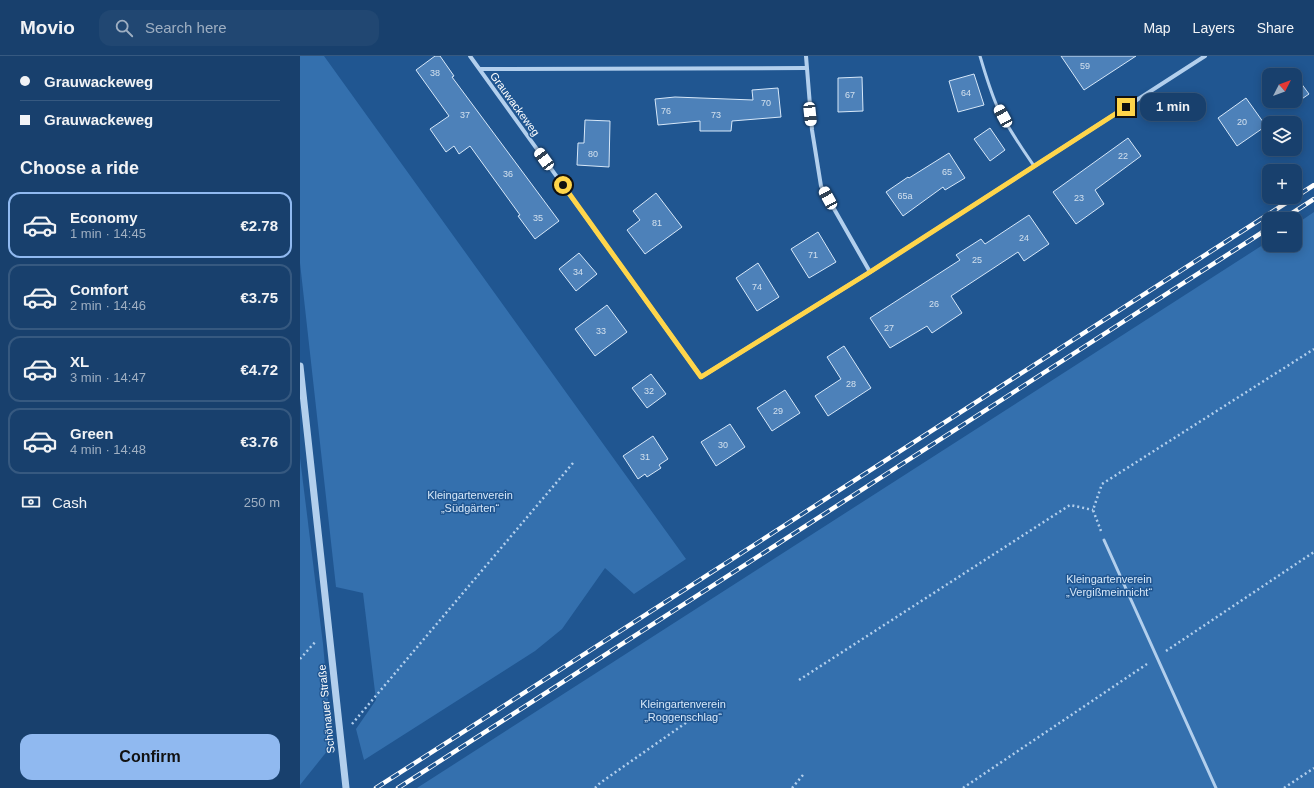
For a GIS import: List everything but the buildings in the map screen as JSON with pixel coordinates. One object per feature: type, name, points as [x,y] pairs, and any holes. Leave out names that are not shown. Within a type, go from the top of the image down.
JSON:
[{"type":"street","name":"Grauwackeweg","points":[[470,56],[701,377],[870,272],[1205,56]]},
{"type":"street","points":[[806,56],[812,130],[821,186],[870,272]]},
{"type":"street","name":"Grauwackeweg","points":[[480,69],[806,68]]},
{"type":"street","name":"Schönauer Straße","points":[[300,366],[346,788]]},
{"type":"lane","points":[[980,56],[997,106],[1034,166]]},
{"type":"lane","points":[[1104,540],[1216,788]]},
{"type":"path","points":[[1104,540],[1093,510],[1102,484],[1314,349]]},
{"type":"path","points":[[340,737],[573,463]]},
{"type":"path","points":[[799,680],[1070,505],[1093,510]]},
{"type":"path","points":[[963,788],[1314,552]]},
{"type":"path","name":"Schönauer Straße","points":[[300,659],[328,627]]},
{"type":"path","points":[[595,788],[690,720]]},
{"type":"path","points":[[1284,788],[1314,768]]},
{"type":"path","points":[[792,788],[803,775]]},
{"type":"green space","name":"Kleingartenverein „Südgärten“","points":[[300,56],[324,56],[686,559],[634,594],[605,568],[562,629],[535,651],[364,760],[356,729],[376,700],[363,593],[336,587],[300,263]]},
{"type":"green space","name":"Kleingartenverein „Vergißmeinnicht“","points":[[1314,212],[1314,788],[417,788],[1262,245],[1262,252],[1302,252],[1302,220]]},
{"type":"green space","points":[[300,458],[323,644],[332,745],[300,785]]},
{"type":"railway","points":[[376,788],[1314,185]]},
{"type":"railway","points":[[1294,212],[1314,199]]},
{"type":"railway","points":[[398,788],[1262,233]]},
{"type":"route","points":[[563,185],[701,377],[870,272],[1126,107]]},
{"type":"park label","name":"Kleingartenverein „Roggenschlag“","points":[[683,710]]}]
